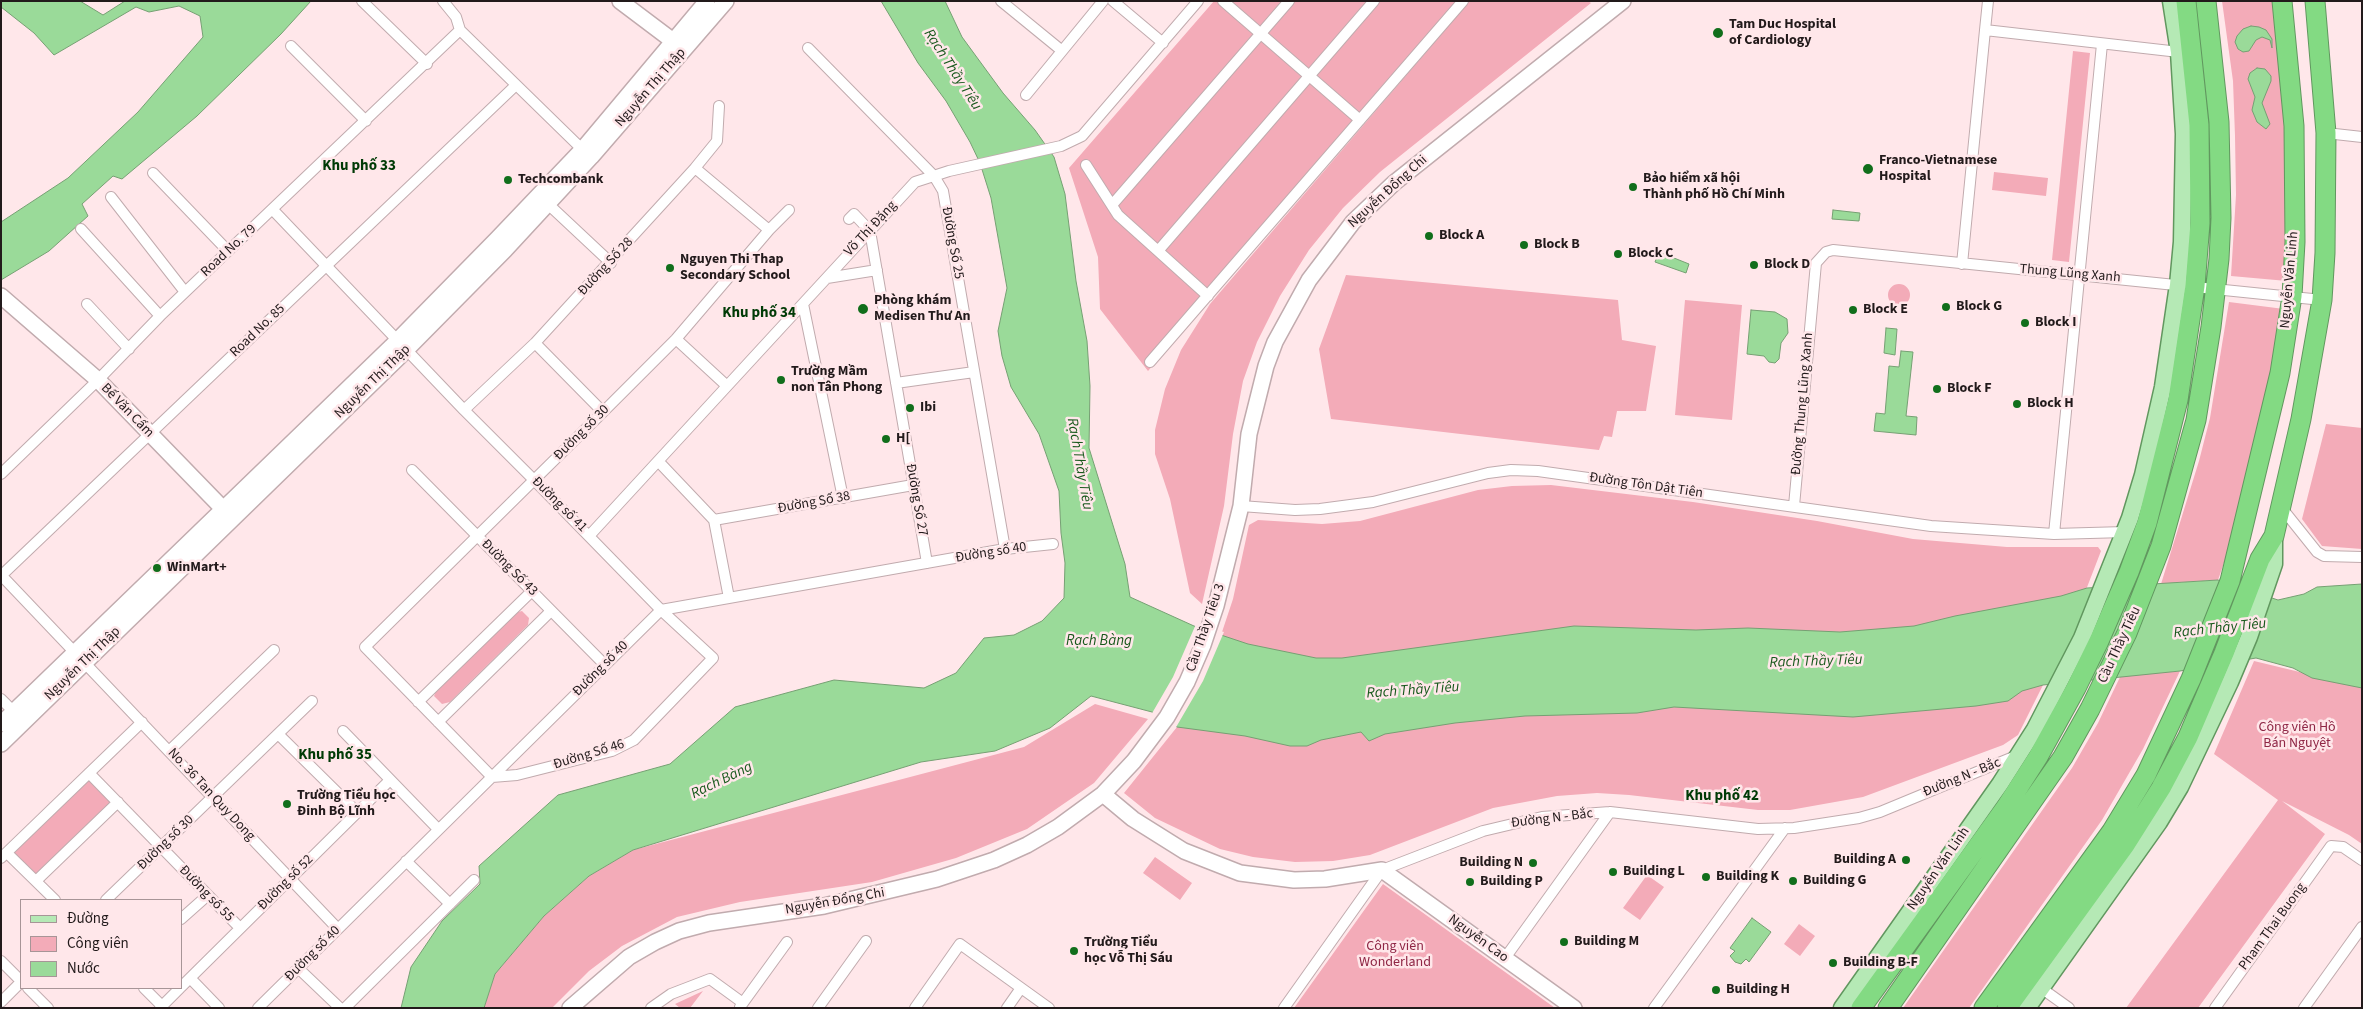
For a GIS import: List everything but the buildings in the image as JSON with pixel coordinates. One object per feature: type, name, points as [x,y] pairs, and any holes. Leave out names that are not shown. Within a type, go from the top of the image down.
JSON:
[{"type":"highway","points":[[2129,538],[2155,494],[2174,417],[2187,285],[2200,223],[2199,125],[2186,52],[2186,1]]},
{"type":"highway","points":[[2206,1],[2219,122],[2221,218],[2216,288]]},
{"type":"highway","name":"Nguyễn Văn Linh","points":[[1984,1008],[2112,831],[2146,775],[2171,726],[2207,641],[2237,555],[2280,373],[2292,296],[2295,242],[2294,126],[2282,1]]},
{"type":"highway","points":[[2007,1008],[2035,983],[2195,740],[2224,654],[2267,561],[2301,419],[2322,300],[2325,253],[2326,133],[2315,1]]},
{"type":"highway","name":"Cầu Thầy Tiêu","points":[[1888,1008],[2031,804],[2072,741],[2127,633],[2161,546],[2194,428],[2216,288]]},
{"type":"highway","name":"Cầu Thầy Tiêu","points":[[2042,732],[2099,640],[2129,538]]},
{"type":"highway","name":"Nguyễn Văn Linh","points":[[1861,1008],[2006,807],[2042,732]]},
{"type":"main road","points":[[2171,1],[2186,52]]},
{"type":"main road","name":"Nguyễn Văn Linh","points":[[1842,1008],[2019,755],[2042,732]]},
{"type":"main road","points":[[2027,1008],[2035,983]]},
{"type":"street","points":[[362,1],[427,64]]},
{"type":"street","points":[[443,1],[456,17],[460,30],[515,86],[586,153]]},
{"type":"street","points":[[620,1],[679,46]]},
{"type":"street","name":"Nguyễn Thị Thập","points":[[679,46],[707,1]]},
{"type":"street","name":"Nguyễn Thị Thập","points":[[1,724],[80,656],[548,204],[586,153],[679,46],[726,1]]},
{"type":"street","points":[[1001,1],[1061,50]]},
{"type":"street","points":[[1026,95],[1103,1]]},
{"type":"street","points":[[1113,1],[1163,43]]},
{"type":"street","name":"Võ Thị Đặng","points":[[589,536],[915,182],[949,171],[1061,146],[1082,136],[1198,1]]},
{"type":"street","points":[[1223,1],[1360,120]]},
{"type":"street","points":[[1112,205],[1289,1]]},
{"type":"street","points":[[1158,251],[1374,1]]},
{"type":"street","points":[[1150,362],[1463,1]]},
{"type":"street","name":"Nguyễn Đổng Chi","points":[[1226,570],[1241,506],[1249,434],[1266,366],[1289,316],[1333,246],[1353,222],[1394,183],[1623,1]]},
{"type":"street","points":[[1962,264],[1988,1]]},
{"type":"street","name":"Road No. 79","points":[[1,474],[98,380],[160,316],[427,64],[460,30]]},
{"type":"street","points":[[1985,30],[2186,52]]},
{"type":"street","points":[[2054,534],[2102,44]]},
{"type":"street","points":[[291,46],[366,121]]},
{"type":"street","name":"Đường Số 25","points":[[808,48],[934,176],[943,191],[1005,549]]},
{"type":"street","name":"Road No. 85","points":[[2,575],[515,86]]},
{"type":"street","name":"Đường Số 28","points":[[464,410],[534,343],[611,263],[695,168],[716,141],[719,106]]},
{"type":"street","points":[[2326,133],[2362,137]]},
{"type":"street","name":"Nguyễn Thị Thập","points":[[403,344],[498,240],[586,153]]},
{"type":"street","points":[[1086,165],[1118,215],[1208,296]]},
{"type":"street","points":[[695,168],[770,230]]},
{"type":"street","points":[[153,173],[228,251]]},
{"type":"street","points":[[111,197],[185,292]]},
{"type":"street","points":[[548,204],[611,263]]},
{"type":"street","points":[[273,210],[403,344]]},
{"type":"street","name":"Đường số 30","points":[[418,702],[365,647],[676,339],[789,210]]},
{"type":"street","points":[[849,219],[854,214],[870,231]]},
{"type":"street","points":[[81,229],[160,316]]},
{"type":"street","name":"Đường Số 27","points":[[870,231],[927,563]]},
{"type":"street","name":"Đường Thung Lũng Xanh","points":[[1794,506],[1816,264],[1820,258],[1826,252],[1833,250],[1962,264]]},
{"type":"street","name":"Thung Lũng Xanh","points":[[1962,264],[2078,274],[2322,300]]},
{"type":"street","points":[[827,278],[877,270]]},
{"type":"street","name":"Bế Văn Cấm","points":[[1,296],[98,380],[228,514]]},
{"type":"street","points":[[87,304],[129,348]]},
{"type":"street","points":[[803,304],[843,498]]},
{"type":"street","points":[[676,339],[727,386]]},
{"type":"street","points":[[534,343],[603,412]]},
{"type":"street","name":"Đường số 41","points":[[403,344],[464,410],[661,610],[713,658]]},
{"type":"street","points":[[896,383],[974,372]]},
{"type":"street","points":[[658,461],[714,520],[730,598]]},
{"type":"street","name":"Đường Số 43","points":[[412,470],[605,665]]},
{"type":"street","name":"Đường Tôn Dật Tiên","points":[[1241,506],[1320,510],[1373,502],[1464,478],[1511,470],[1538,471],[1931,526],[2129,538]]},
{"type":"street","name":"Đường Số 38","points":[[714,520],[914,485]]},
{"type":"street","points":[[2281,507],[2317,552],[2324,556],[2362,557]]},
{"type":"street","name":"Đường số 40","points":[[258,1008],[661,610],[1005,549],[1053,544]]},
{"type":"street","name":"Cầu Thầy Tiêu 3","points":[[1103,794],[1134,761],[1167,717],[1187,682],[1210,625],[1226,570]]},
{"type":"street","name":"No. 36 Tan Quy Dong","points":[[2,575],[338,929]]},
{"type":"street","points":[[492,777],[418,702],[532,591]]},
{"type":"street","points":[[438,722],[552,611]]},
{"type":"street","points":[[169,751],[274,650]]},
{"type":"street","name":"Nguyễn Thị Thập","points":[[1,744],[80,656]]},
{"type":"street","name":"Đường Số 46","points":[[492,777],[517,776],[612,751],[634,740],[713,658]]},
{"type":"street","points":[[1,699],[14,712]]},
{"type":"street","name":"Đường số 30","points":[[107,899],[312,701]]},
{"type":"street","points":[[54,899],[36,881],[4,856],[142,722]]},
{"type":"street","points":[[344,731],[438,829]]},
{"type":"street","points":[[278,734],[357,812]]},
{"type":"street","name":"Đường N - Bắc","points":[[1103,794],[1133,819],[1184,852],[1240,873],[1294,880],[1344,876],[1382,870],[1449,843],[1512,822],[1542,817],[1610,812],[1758,828],[1785,828],[1858,818],[1880,812],[2019,755]]},
{"type":"street","name":"Đường số 55","points":[[89,772],[240,928]]},
{"type":"street","name":"Đường số 52","points":[[182,986],[390,780]]},
{"type":"street","name":"Nguyễn Đổng Chi","points":[[570,1008],[629,957],[679,931],[717,921],[824,906],[937,879],[994,860],[1027,845],[1058,827],[1103,794]]},
{"type":"street","points":[[36,881],[118,802]]},
{"type":"street","points":[[1504,958],[1610,812]]},
{"type":"street","points":[[1654,1008],[1785,828]]},
{"type":"street","name":"Pham Thai Buong","points":[[2215,1008],[2331,846],[2343,846],[2362,860]]},
{"type":"street","points":[[406,861],[450,904]]},
{"type":"street","points":[[1284,1008],[1382,870]]},
{"type":"street","name":"Nguyễn Cao","points":[[1382,870],[1574,1008]]},
{"type":"street","points":[[345,1008],[474,880]]},
{"type":"street","points":[[182,919],[208,895]]},
{"type":"street","points":[[2304,1008],[2362,927]]},
{"type":"street","points":[[818,1008],[866,941]]},
{"type":"street","points":[[651,1008],[671,994],[710,979],[741,1005],[787,942]]},
{"type":"street","points":[[915,1008],[960,944],[1049,1008]]},
{"type":"street","points":[[1,961],[20,981]]},
{"type":"street","points":[[298,968],[340,1008]]},
{"type":"street","points":[[190,978],[219,1008]]},
{"type":"street","points":[[1,1002],[20,983]]},
{"type":"street","points":[[2035,983],[2069,1008]]},
{"type":"street","points":[[1008,1008],[1022,988]]},
{"type":"street","points":[[29,989],[48,1008]]},
{"type":"street","points":[[145,989],[161,1007]]},
{"type":"street","name":"Đường số 52","points":[[161,1007],[179,989]]},
{"type":"green space","points":[[1214,1],[1588,1],[1591,3],[1380,172],[1343,208],[1309,250],[1280,296],[1257,342],[1243,381],[1233,434],[1224,506],[1202,604],[1190,593],[1170,499],[1155,454],[1155,430],[1165,389],[1181,350],[1210,304],[1451,23],[1148,371],[1100,309],[1098,257],[1069,168]]},
{"type":"green space","points":[[2222,1],[2274,1],[2292,185],[2287,281],[2231,276],[2236,195],[2235,136],[2233,81]]},
{"type":"green space","points":[[2073,51],[2090,53],[2069,262],[2052,260]]},
{"type":"green space","points":[[1994,172],[2048,178],[2046,196],[1992,190]]},
{"type":"green space","points":[[1346,275],[1618,300],[1622,340],[1656,346],[1646,411],[1617,411],[1612,437],[1604,436],[1599,450],[1331,419],[1319,349]]},
{"type":"green space","points":[[1895,284],[1903,284],[1910,291],[1910,299],[1903,306],[1895,306],[1888,299],[1888,291]]},
{"type":"green space","points":[[1685,300],[1742,305],[1732,420],[1675,415]]},
{"type":"green space","points":[[2229,302],[2284,309],[2277,364],[2236,528],[2218,580],[2161,584],[2199,461],[2210,418]]},
{"type":"green space","points":[[2326,424],[2362,428],[2362,549],[2322,546],[2302,519]]},
{"type":"green space","points":[[1551,485],[1693,502],[1817,521],[1913,539],[2007,547],[2098,547],[2101,551],[2079,608],[1950,628],[1384,667],[1215,653],[1233,599],[1249,525],[1258,520],[1322,524],[1360,521],[1478,490],[1512,486]]},
{"type":"green space","points":[[522,611],[529,618],[528,625],[450,702],[442,704],[434,696],[437,689],[514,613]]},
{"type":"green space","name":"Công viên Hồ Bán Nguyệt","points":[[2254,661],[2362,687],[2362,844],[2349,835],[2282,801],[2325,834],[2198,1008],[2126,1008],[2278,800],[2214,754]]},
{"type":"green space","points":[[2180,671],[2143,749],[2102,820],[1969,1008],[1903,1008],[2072,768],[2098,723],[2121,675]]},
{"type":"green space","points":[[2043,685],[2018,735],[2003,745],[1863,797],[1790,810],[1758,810],[1597,793],[1557,796],[1493,808],[1370,855],[1333,861],[1295,862],[1253,857],[1220,849],[1155,818],[1124,793],[1177,727]]},
{"type":"green space","points":[[1095,704],[1148,719],[1094,783],[1027,829],[956,858],[872,882],[740,902],[677,917],[622,946],[589,971],[552,1008],[484,1008],[495,974],[544,916],[589,876],[633,850],[1024,747]]},
{"type":"green space","points":[[90,777],[113,800],[35,876],[12,852]]},
{"type":"green space","points":[[1155,857],[1192,883],[1180,900],[1143,873]]},
{"type":"green space","points":[[1647,875],[1664,887],[1640,920],[1623,908]]},
{"type":"green space","name":"Công viên Wonderland","points":[[1383,884],[1555,1008],[1294,1008]]},
{"type":"green space","points":[[1799,924],[1815,936],[1800,956],[1784,944]]},
{"type":"green space","points":[[703,991],[690,1008],[680,1008],[675,1004]]},
{"type":"water","points":[[1,1],[80,1],[103,15],[125,1],[311,1],[281,34],[197,116],[122,179],[113,176],[82,204],[88,216],[49,251],[1,280],[1,222],[68,178],[138,112],[203,37],[200,16],[179,6],[149,12],[136,7],[54,55],[34,33],[1,7]]},
{"type":"water","name":"Rạch Bàng","points":[[881,1],[945,1],[962,37],[1003,93],[1035,130],[1054,157],[1065,194],[1076,281],[1087,341],[1090,386],[1089,448],[1125,564],[1130,597],[1194,626],[1248,644],[1316,658],[1342,658],[1574,626],[1696,630],[1748,628],[1840,632],[1914,626],[1955,616],[2061,596],[2087,588],[2218,580],[2278,600],[2304,594],[2317,587],[2362,584],[2362,688],[2312,678],[2293,668],[2256,658],[2180,671],[2043,685],[2022,691],[2008,701],[1976,706],[1853,717],[1674,707],[1637,713],[1525,716],[1455,723],[1385,734],[1369,741],[1361,732],[1321,740],[1307,746],[1290,746],[1245,736],[1177,727],[1152,712],[1091,696],[1050,728],[995,751],[921,762],[633,850],[589,876],[544,916],[495,974],[484,1008],[401,1008],[411,967],[442,921],[480,884],[479,866],[558,795],[670,764],[735,707],[834,680],[924,688],[956,673],[984,638],[1014,635],[1042,621],[1064,598],[1065,563],[1059,491],[1039,434],[1011,387],[1002,356],[998,331],[1007,288],[991,198],[980,163],[970,142],[946,101],[918,63]]},
{"type":"water","points":[[2251,26],[2266,30],[2272,39],[2272,48],[2270,40],[2262,37],[2256,40],[2249,51],[2243,52],[2238,49],[2235,42],[2237,36],[2243,29]]},
{"type":"water","points":[[2257,68],[2265,69],[2271,76],[2271,81],[2262,103],[2270,124],[2266,129],[2257,122],[2252,110],[2255,97],[2248,79],[2250,73]]},
{"type":"water","points":[[1833,210],[1860,213],[1859,221],[1832,219]]},
{"type":"water","points":[[1659,252],[1689,264],[1686,273],[1655,262]]},
{"type":"water","points":[[1751,310],[1775,312],[1787,319],[1788,333],[1781,343],[1779,359],[1775,363],[1769,362],[1764,356],[1747,354]]},
{"type":"water","points":[[1886,328],[1897,329],[1895,355],[1884,353]]},
{"type":"water","points":[[1901,351],[1913,352],[1906,416],[1917,417],[1916,435],[1874,431],[1876,413],[1885,414],[1889,366],[1899,367]]},
{"type":"water","points":[[1752,918],[1771,932],[1749,962],[1746,959],[1741,964],[1735,962],[1730,956],[1735,951],[1730,948]]},
{"type":"pier","points":[[1196,624],[1224,632],[1203,681],[1175,729],[1151,715],[1173,677]]},
{"type":"place","name":"Tam Duc Hospital of Cardiology","points":[[1718,33]]},
{"type":"place","name":"Franco-Vietnamese Hospital","points":[[1868,169]]},
{"type":"place","name":"Techcombank","points":[[508,180]]},
{"type":"place","name":"Bảo hiểm xã hội Thành phố Hồ Chí Minh","points":[[1633,187]]},
{"type":"place","name":"Block A","points":[[1429,236]]},
{"type":"place","name":"Block B","points":[[1524,245]]},
{"type":"place","name":"Block C","points":[[1618,254]]},
{"type":"place","name":"Block D","points":[[1754,265]]},
{"type":"place","name":"Nguyen Thi Thap Secondary School","points":[[670,268]]},
{"type":"place","name":"Block G","points":[[1946,307]]},
{"type":"place","name":"Phòng khám Medisen Thư An","points":[[863,309]]},
{"type":"place","name":"Block E","points":[[1853,310]]},
{"type":"place","name":"Block I","points":[[2025,323]]},
{"type":"place","name":"Trường Mầm non Tân Phong","points":[[781,380]]},
{"type":"place","name":"Block F","points":[[1937,389]]},
{"type":"place","name":"Block H","points":[[2017,404]]},
{"type":"place","name":"Ibi","points":[[910,408]]},
{"type":"place","name":"H[","points":[[886,439]]},
{"type":"place","name":"WinMart+","points":[[157,568]]},
{"type":"place","name":"Trường Tiểu học Đinh Bộ Lĩnh","points":[[287,804]]},
{"type":"place","name":"Building A","points":[[1906,860]]},
{"type":"place","name":"Building N","points":[[1533,863]]},
{"type":"place","name":"Building L","points":[[1613,872]]},
{"type":"place","name":"Building K","points":[[1706,877]]},
{"type":"place","name":"Building G","points":[[1793,881]]},
{"type":"place","name":"Building P","points":[[1470,882]]},
{"type":"place","name":"Building M","points":[[1564,942]]},
{"type":"place","name":"Trường Tiểu học Vỗ Thị Sáu","points":[[1074,951]]},
{"type":"place","name":"Building B-F","points":[[1833,963]]},
{"type":"place","name":"Building H","points":[[1716,990]]},
{"type":"district","name":"Khu phố 33","points":[[359,167]]},
{"type":"district","name":"Khu phố 34","points":[[759,314]]},
{"type":"district","name":"Khu phố 35","points":[[335,756]]},
{"type":"district","name":"Khu phố 42","points":[[1722,797]]},
{"type":"water label","name":"Rạch Thầy Tiêu","points":[[952,70]]},
{"type":"water label","name":"Rạch Thầy Tiêu","points":[[1079,464]]},
{"type":"water label","name":"Rạch Thầy Tiêu","points":[[2220,629]]},
{"type":"water label","name":"Rạch Thầy Tiêu","points":[[1816,662]]},
{"type":"water label","name":"Rạch Thầy Tiêu","points":[[1413,691]]}]
